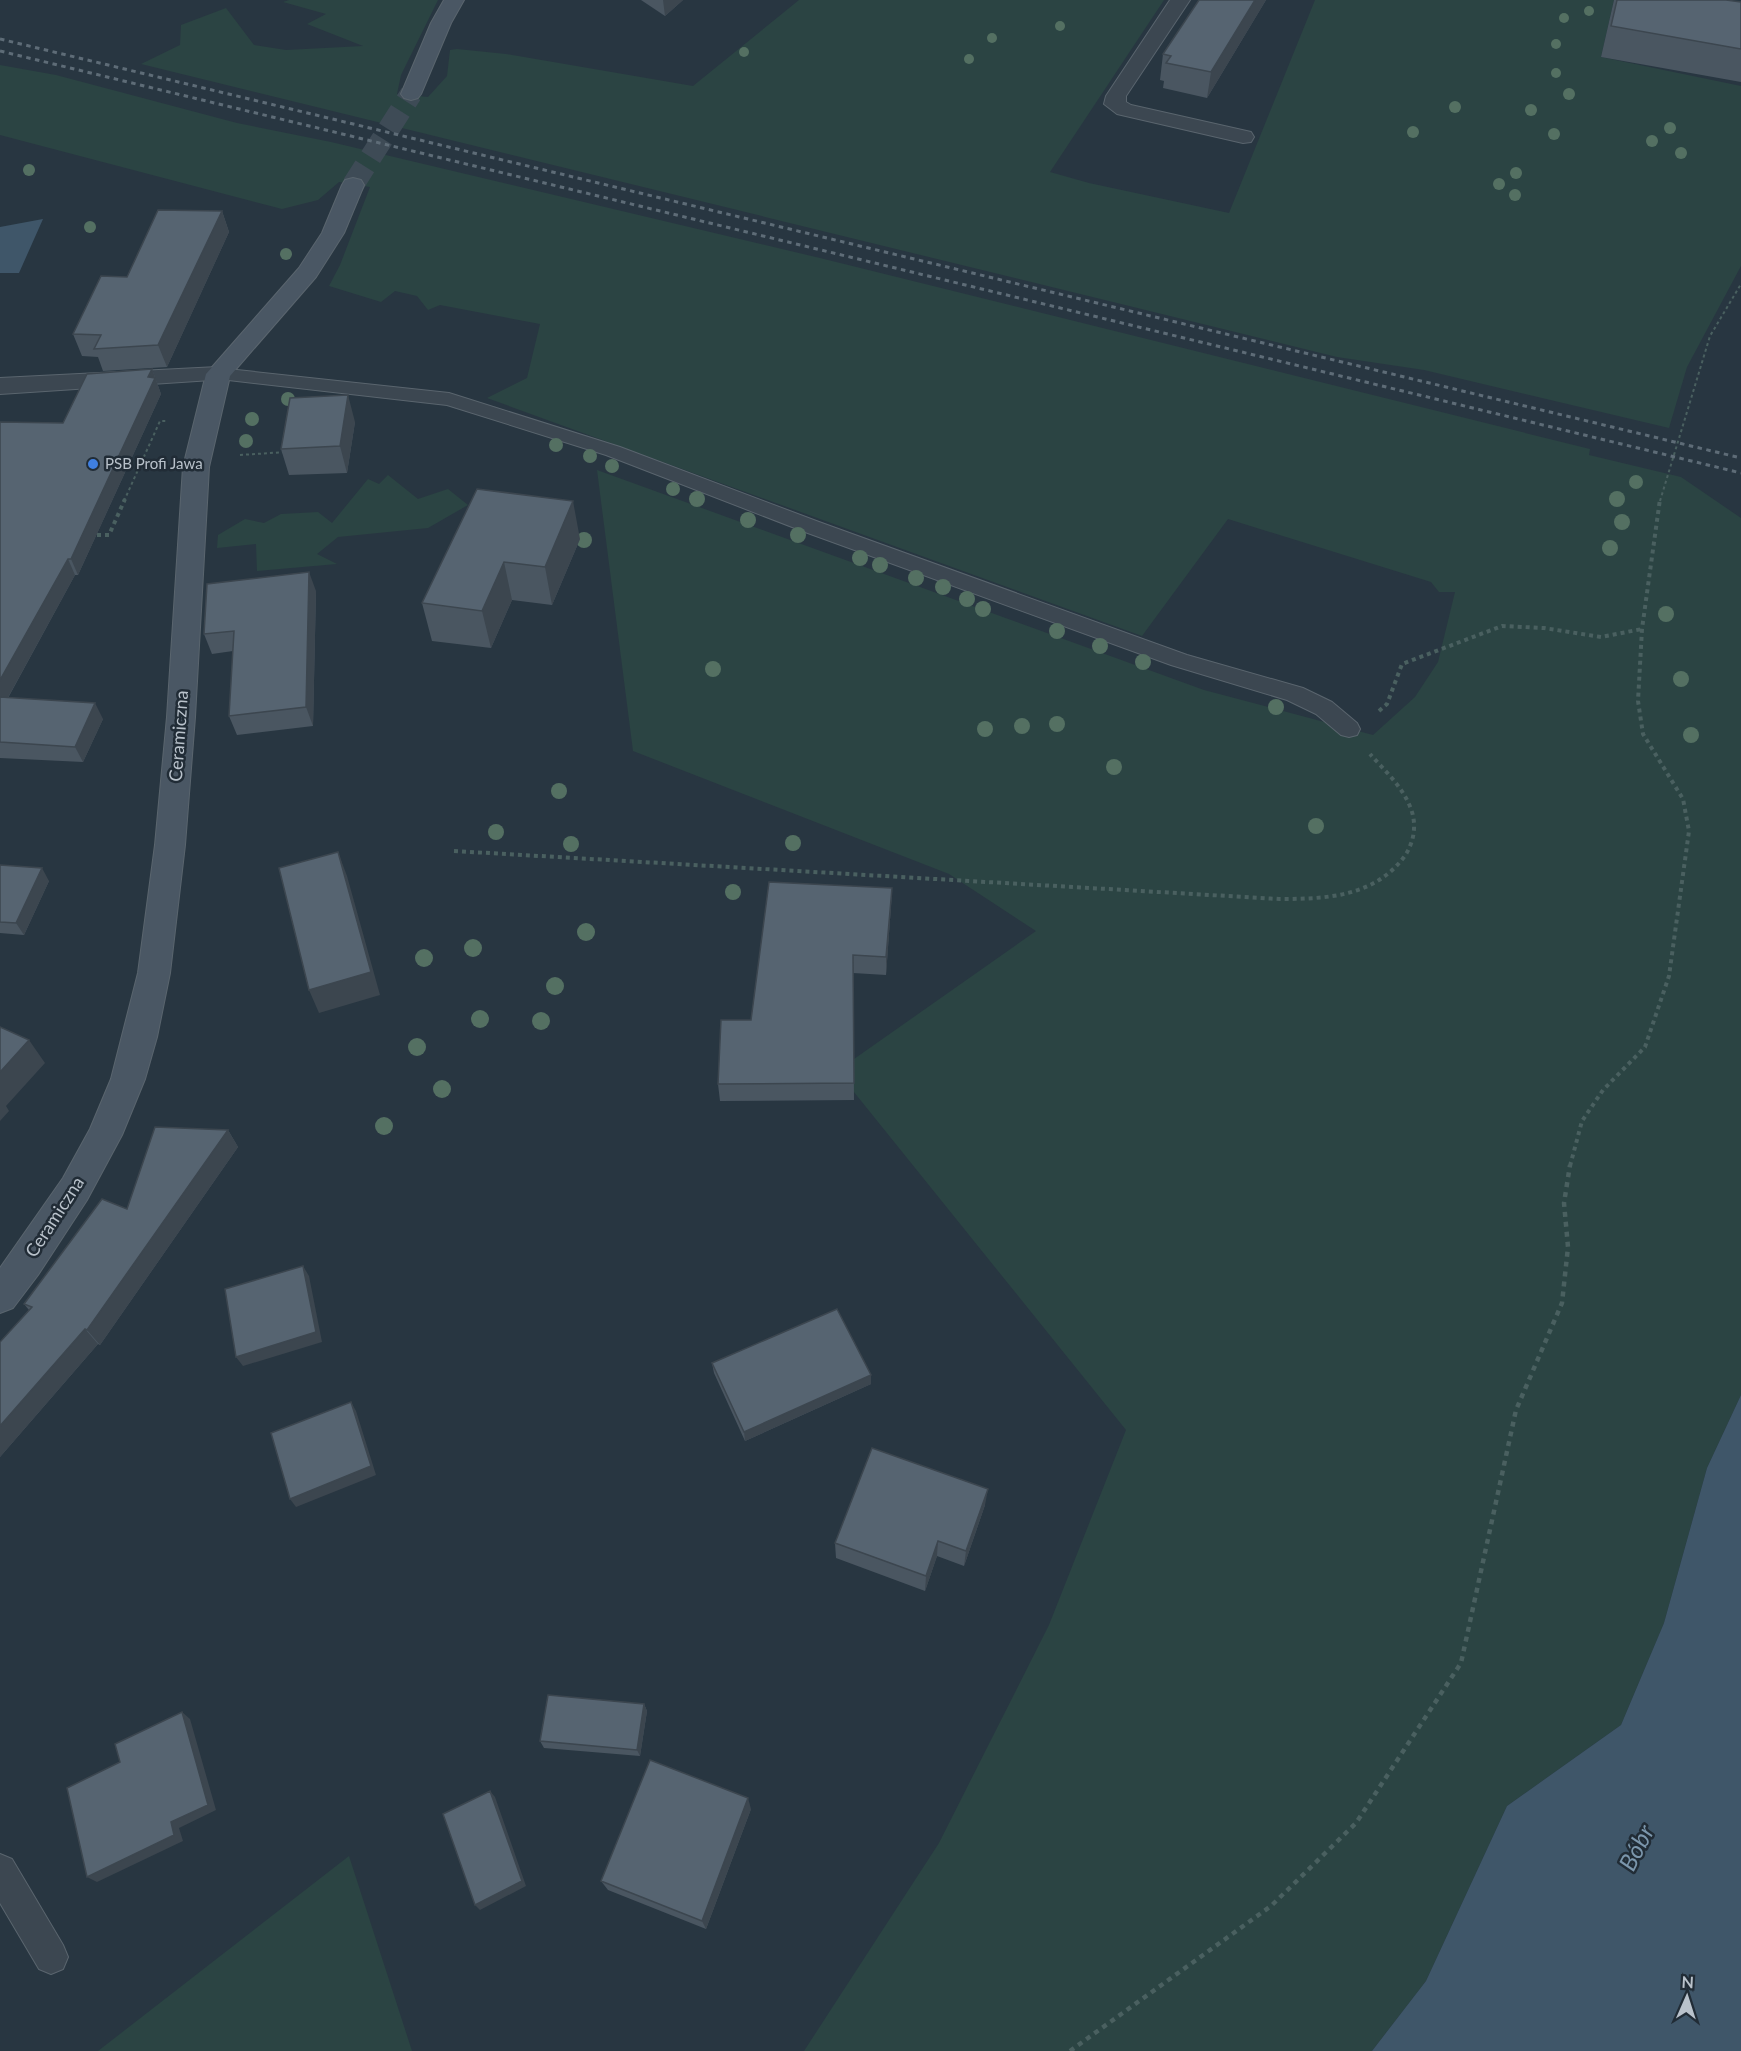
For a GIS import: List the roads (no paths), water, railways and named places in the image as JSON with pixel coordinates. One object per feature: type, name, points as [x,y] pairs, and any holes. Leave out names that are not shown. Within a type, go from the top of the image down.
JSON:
[{"type":"street","points":[[411,94],[441,23],[454,0]]},
{"type":"street","points":[[1180,0],[1116,96],[1115,104],[1124,110],[1243,137]]},
{"type":"street","name":"Ceramiczna","points":[[0,1296],[25,1264],[75,1189],[105,1135],[128,1079],[140,1037],[154,973],[170,845],[181,717],[196,467],[218,374],[308,272],[333,233],[353,185]]},
{"type":"street","points":[[0,386],[218,374]]},
{"type":"lane","points":[[218,374],[449,399],[614,451],[812,527],[1179,660],[1295,694],[1324,708],[1349,729]]},
{"type":"lane","points":[[0,1871],[51,1957]]},
{"type":"water","points":[[43,219],[19,273],[0,273],[0,227]]},
{"type":"water","name":"Bóbr","points":[[1741,1395],[1741,2051],[1372,2051],[1426,1981],[1507,1806],[1621,1725],[1664,1623],[1707,1468]]},
{"type":"tunnel","points":[[353,185],[411,94]]},
{"type":"railway","points":[[0,39],[1741,458]]},
{"type":"railway","points":[[0,51],[1741,473]]},
{"type":"place","name":"PSB Profi Jawa","points":[[93,464]]}]
